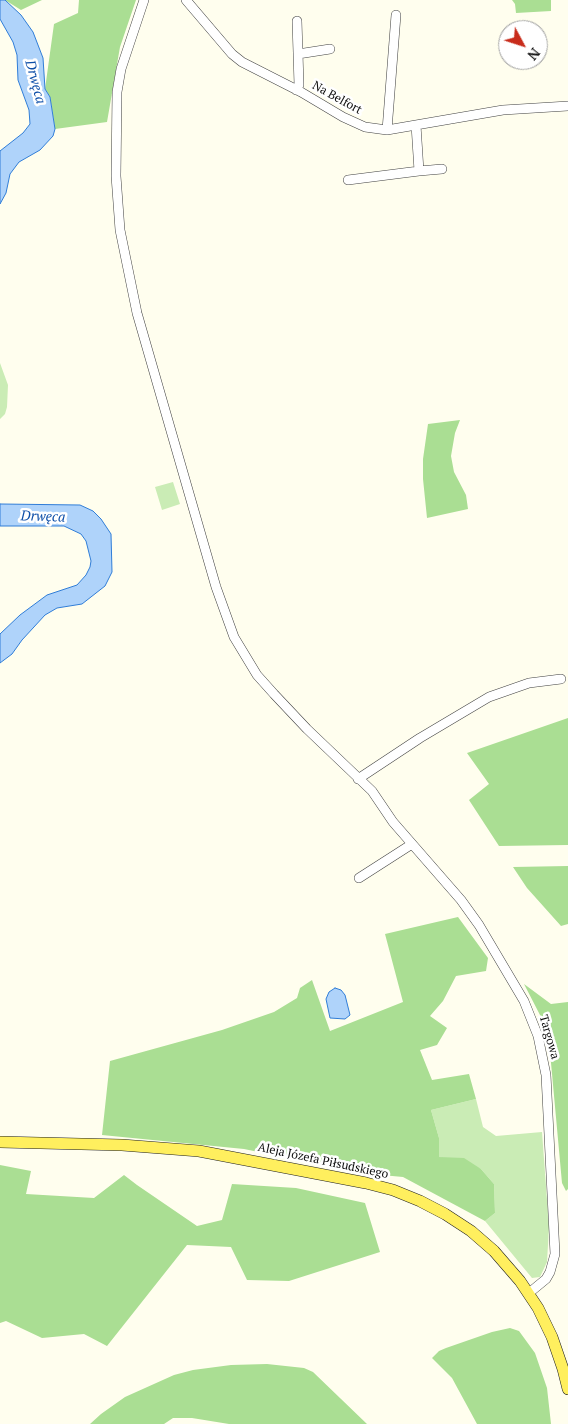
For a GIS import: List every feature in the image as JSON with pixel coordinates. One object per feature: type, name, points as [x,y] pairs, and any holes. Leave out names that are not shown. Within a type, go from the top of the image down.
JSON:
[{"type":"main road","name":"Aleja Józefa Piłsudskiego","points":[[0,1142],[122,1145],[199,1151],[380,1186],[426,1204],[471,1231],[494,1251],[529,1293],[552,1337],[568,1389]]},
{"type":"street","name":"Targowa","points":[[144,0],[121,69],[117,92],[116,176],[120,230],[140,322],[222,606],[243,653],[274,694],[372,791],[387,814],[479,925],[524,1001],[540,1046],[546,1075],[555,1254],[552,1268],[546,1279],[529,1293]]},
{"type":"street","name":"Na Belfort","points":[[186,0],[232,54],[242,62],[356,124],[372,130],[416,126],[503,110],[568,106]]},
{"type":"street","points":[[387,130],[396,15]]},
{"type":"street","points":[[296,90],[299,85],[297,21]]},
{"type":"street","points":[[298,54],[330,49]]},
{"type":"street","points":[[416,126],[419,171]]},
{"type":"street","points":[[348,180],[442,169]]},
{"type":"street","points":[[358,779],[420,738],[489,697],[528,682],[561,679]]},
{"type":"street","points":[[358,878],[412,844]]},
{"type":"green space","points":[[5,0],[42,0],[21,10]]},
{"type":"green space","points":[[79,0],[136,0],[120,47],[107,122],[55,129],[50,97],[45,89],[54,24],[78,13]]},
{"type":"green space","points":[[512,0],[551,0],[551,11],[516,13],[515,4]]},
{"type":"green space","points":[[0,363],[8,385],[7,407],[5,414],[0,419]]},
{"type":"green space","points":[[460,420],[455,433],[451,456],[454,472],[466,495],[468,509],[427,518],[423,459],[428,424]]},
{"type":"green space","points":[[173,482],[180,504],[162,510],[155,487]]},
{"type":"green space","points":[[568,718],[568,845],[499,846],[469,800],[489,784],[467,753]]},
{"type":"green space","points":[[568,866],[568,924],[561,926],[527,888],[513,867]]},
{"type":"green space","points":[[458,917],[488,958],[486,971],[456,976],[443,1001],[430,1016],[447,1028],[437,1045],[420,1050],[432,1080],[469,1074],[476,1099],[431,1110],[439,1138],[439,1157],[464,1158],[481,1169],[494,1184],[495,1213],[485,1221],[403,1177],[360,1173],[244,1149],[102,1135],[110,1061],[222,1030],[274,1012],[297,998],[300,988],[312,980],[330,1031],[403,1002],[385,934]]},
{"type":"green space","points":[[524,984],[551,1004],[568,1002],[568,1189],[566,1191],[562,1183],[549,1041],[540,1015]]},
{"type":"green space","points":[[476,1099],[483,1127],[496,1136],[542,1132],[549,1227],[547,1262],[540,1277],[532,1278],[485,1221],[495,1213],[494,1184],[481,1169],[439,1157],[439,1138],[431,1110]]},
{"type":"green space","points":[[0,1165],[31,1171],[26,1194],[94,1198],[124,1175],[197,1226],[222,1220],[232,1184],[296,1188],[365,1203],[380,1252],[289,1281],[247,1280],[231,1247],[187,1245],[107,1346],[84,1334],[42,1338],[6,1321],[0,1323]]},
{"type":"green space","points":[[510,1328],[519,1331],[535,1353],[547,1388],[551,1424],[477,1424],[452,1378],[432,1358],[439,1351],[446,1348],[492,1332]]},
{"type":"green space","points":[[267,1364],[304,1368],[313,1372],[367,1424],[229,1424],[192,1418],[173,1418],[164,1424],[90,1424],[125,1397],[174,1375],[193,1370],[231,1365]]},
{"type":"water","name":"Drwęca","points":[[0,0],[5,0],[21,15],[33,32],[43,58],[45,89],[50,97],[55,129],[53,136],[40,150],[19,162],[10,174],[6,193],[0,204],[0,151],[23,133],[30,124],[29,110],[18,80],[17,55],[13,42],[0,19]]},
{"type":"water","name":"Drwęca","points":[[0,504],[80,505],[93,511],[111,534],[112,572],[105,586],[82,604],[57,608],[45,615],[12,654],[0,663],[0,634],[20,615],[47,595],[77,585],[86,575],[91,561],[86,541],[81,534],[64,526],[0,526]]},
{"type":"water","points":[[335,988],[341,990],[345,995],[350,1015],[345,1019],[330,1018],[326,999],[329,992]]}]
